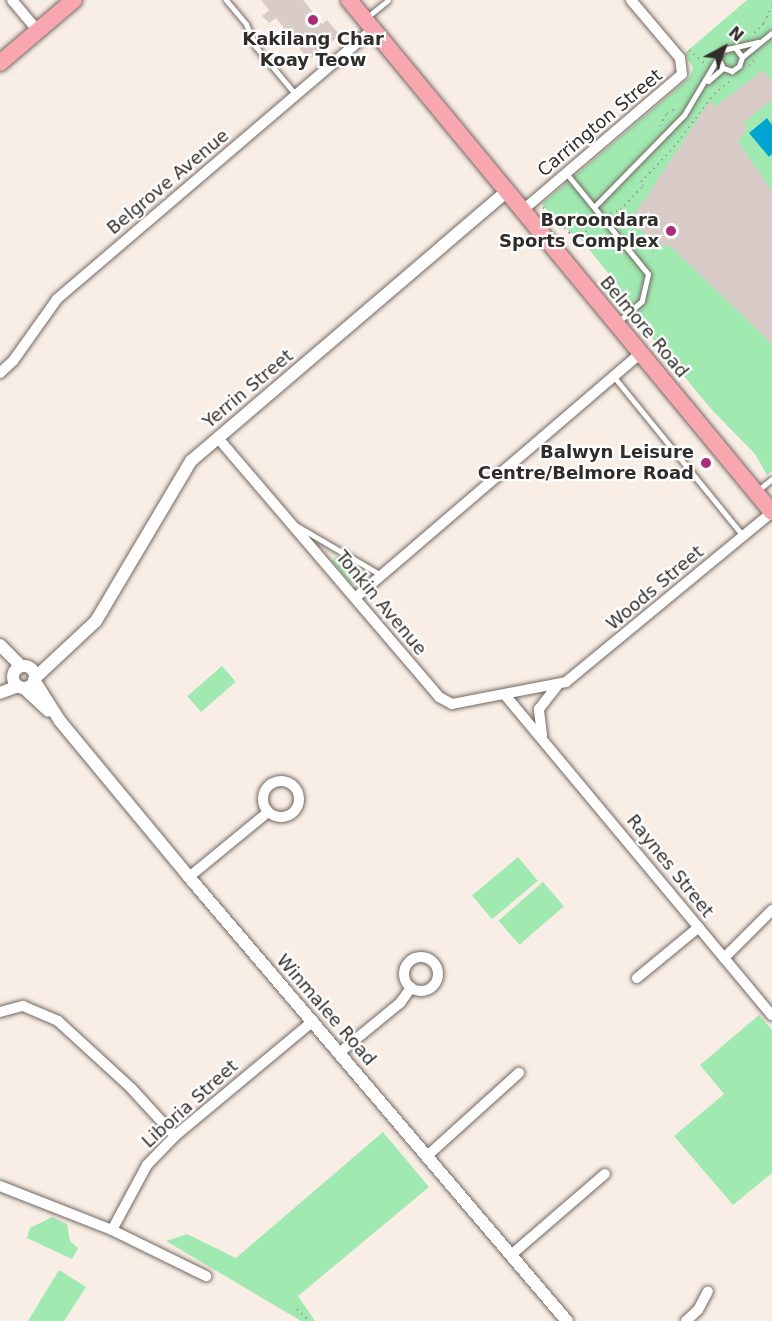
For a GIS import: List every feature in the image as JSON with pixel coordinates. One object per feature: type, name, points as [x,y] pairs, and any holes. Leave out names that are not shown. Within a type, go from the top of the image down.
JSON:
[{"type":"main road","points":[[0,63],[74,0]]},
{"type":"main road","name":"Belmore Road","points":[[349,0],[772,512]]},
{"type":"street","points":[[12,0],[38,31]]},
{"type":"street","name":"Carrington Street","points":[[523,210],[683,71],[680,58],[631,0]]},
{"type":"street","name":"Belgrove Avenue","points":[[0,373],[14,361],[57,299],[296,95],[369,24]]},
{"type":"street","name":"Yerrin Street","points":[[0,693],[59,654],[96,621],[186,466],[507,191]]},
{"type":"street","points":[[355,598],[641,353]]},
{"type":"street","name":"Tonkin Avenue","points":[[218,438],[444,702],[452,704],[557,686]]},
{"type":"street","name":"Woods Street","points":[[557,686],[578,673],[772,512]]},
{"type":"street","name":"Winmalee Road","points":[[0,645],[23,677],[189,878],[567,1321]]},
{"type":"street","name":"Winmalee Road","points":[[0,655],[23,677]]},
{"type":"street","name":"Yerrin Street","points":[[0,686],[23,677]]},
{"type":"street","points":[[543,737],[539,709],[557,686]]},
{"type":"street","name":"Raynes Street","points":[[505,695],[543,737],[772,1015]]},
{"type":"street","points":[[189,878],[268,812]]},
{"type":"street","points":[[724,958],[772,910]]},
{"type":"street","points":[[637,978],[699,927]]},
{"type":"street","points":[[339,1053],[400,1003],[411,988]]},
{"type":"street","points":[[0,1012],[23,1006],[58,1021],[131,1088],[175,1136]]},
{"type":"street","name":"Liboria Street","points":[[112,1230],[141,1174],[175,1136],[313,1021]]},
{"type":"street","points":[[428,1156],[519,1073]]},
{"type":"street","points":[[511,1255],[604,1174]]},
{"type":"street","points":[[0,1186],[112,1230],[206,1276]]},
{"type":"street","points":[[686,1321],[698,1310],[708,1291]]},
{"type":"lane","points":[[226,0],[246,24],[256,47],[296,95]]},
{"type":"lane","points":[[369,24],[388,0]]},
{"type":"lane","points":[[704,84],[723,68],[735,70],[742,57],[772,33]]},
{"type":"lane","points":[[594,207],[677,123],[725,48],[736,49],[758,42]]},
{"type":"lane","points":[[736,49],[742,57]]},
{"type":"lane","points":[[718,58],[723,68]]},
{"type":"lane","points":[[566,174],[648,274],[648,285],[642,301],[617,323]]},
{"type":"lane","points":[[614,376],[743,537]]},
{"type":"lane","points":[[756,492],[772,479]]},
{"type":"lane","points":[[290,522],[381,574]]},
{"type":"path","points":[[297,1309],[309,1321]]},
{"type":"green space","name":"Boroondara Sports Complex","points":[[747,0],[772,0],[772,471],[767,475],[755,454],[712,410],[643,327],[618,285],[582,241],[556,221],[542,204],[689,78],[693,68],[685,53]]},
{"type":"green space","points":[[337,556],[364,573],[363,581],[356,585],[350,582],[332,561]]},
{"type":"green space","points":[[222,666],[236,682],[201,712],[187,696]]},
{"type":"green space","points":[[518,857],[538,881],[492,919],[472,896]]},
{"type":"green space","points":[[543,882],[564,906],[519,945],[498,921]]},
{"type":"green space","points":[[759,1015],[772,1030],[772,1173],[733,1205],[674,1136],[724,1094],[700,1065]]},
{"type":"green space","points":[[383,1132],[429,1187],[298,1296],[315,1321],[301,1321],[166,1241],[187,1234],[236,1258]]},
{"type":"green space","points":[[52,1217],[67,1224],[70,1241],[78,1248],[72,1259],[27,1238],[30,1228]]},
{"type":"green space","points":[[59,1270],[86,1287],[64,1321],[28,1321]]},
{"type":"water","points":[[767,118],[772,125],[772,154],[769,157],[749,133]]},
{"type":"building","points":[[261,0],[303,0],[322,24],[327,20],[340,35],[309,60],[276,18],[269,23],[262,16],[269,10]]},
{"type":"building","points":[[763,70],[772,81],[772,100],[743,123],[747,128],[738,142],[772,191],[772,344],[669,245],[667,248],[629,223],[709,102],[716,106]]},
{"type":"place","name":"Kakilang Char Koay Teow","points":[[313,20]]},
{"type":"place","name":"Boroondara Sports Complex","points":[[671,231]]},
{"type":"place","name":"Balwyn Leisure Centre/Belmore Road","points":[[706,463]]}]
